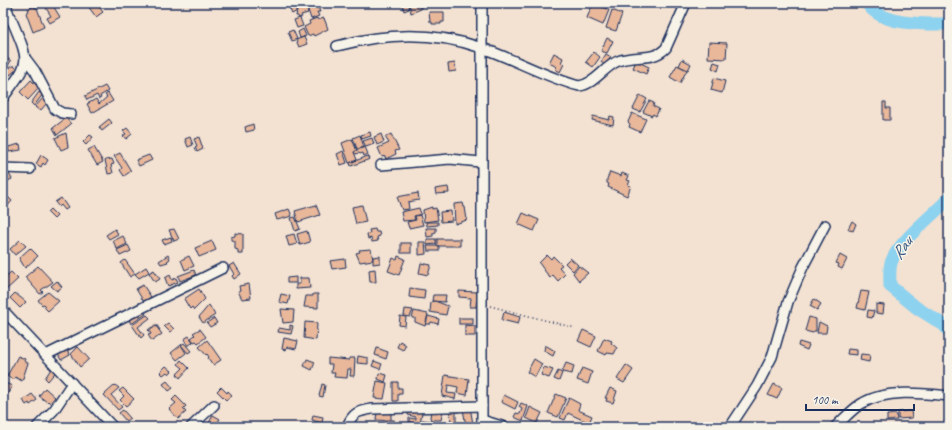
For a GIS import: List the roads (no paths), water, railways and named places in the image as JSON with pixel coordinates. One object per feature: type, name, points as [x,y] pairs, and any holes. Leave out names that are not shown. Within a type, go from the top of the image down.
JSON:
[{"type":"street","points":[[7,3],[9,14],[26,59],[35,71],[55,109],[62,113],[71,114]]},
{"type":"street","points":[[482,3],[480,162],[482,423],[506,427]]},
{"type":"street","points":[[337,46],[374,37],[436,37],[481,48],[572,85],[584,86],[618,61],[644,58],[662,52],[666,48],[686,3]]},
{"type":"street","points":[[3,98],[19,76],[26,59]]},
{"type":"street","points":[[381,165],[450,159],[480,162]]},
{"type":"street","points":[[3,168],[30,169]]},
{"type":"street","points":[[730,427],[757,386],[772,357],[778,332],[791,295],[803,267],[826,225]]},
{"type":"street","points":[[46,355],[223,268]]},
{"type":"street","points":[[3,310],[113,427]]},
{"type":"street","points":[[37,427],[54,410],[72,383]]},
{"type":"street","points":[[835,427],[861,404],[879,397],[924,394],[949,396]]},
{"type":"street","points":[[191,427],[214,405]]},
{"type":"street","points":[[347,427],[353,414],[359,411],[372,409],[482,406]]},
{"type":"waterway","name":"Rau","points":[[867,3],[874,11],[893,20],[928,24],[949,24]]},
{"type":"waterway","name":"Rau","points":[[949,198],[901,246],[891,263],[890,269],[890,286],[917,308],[944,325],[949,331]]}]
